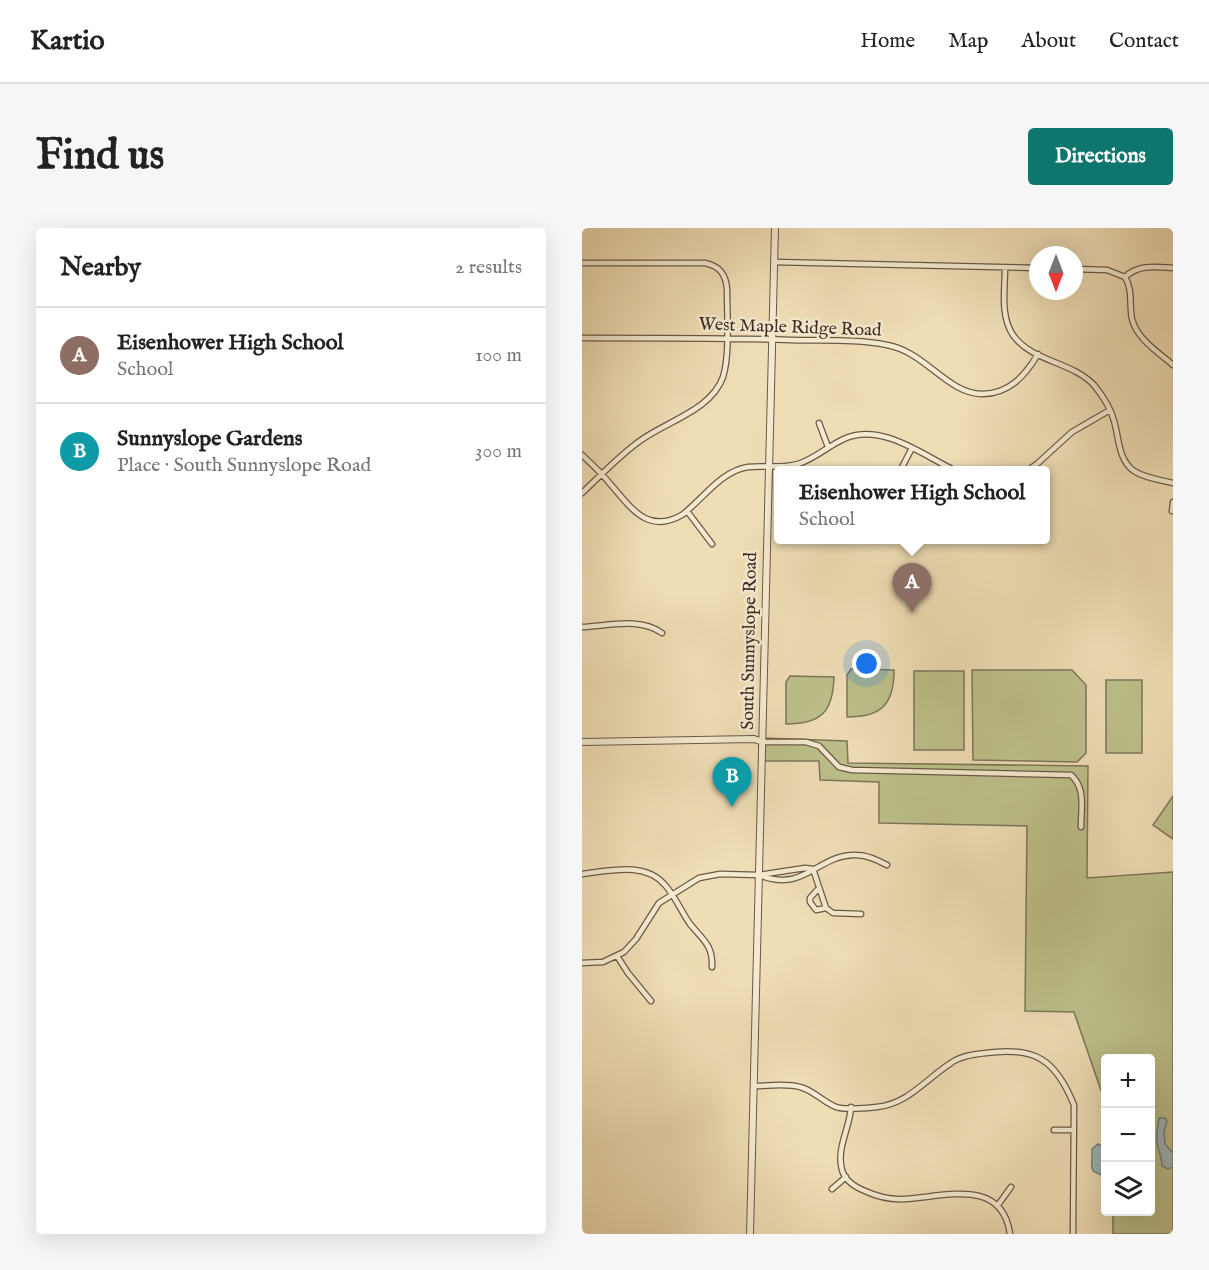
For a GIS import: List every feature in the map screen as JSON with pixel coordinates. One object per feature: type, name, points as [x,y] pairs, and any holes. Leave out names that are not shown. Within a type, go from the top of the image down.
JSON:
[{"type":"street","name":"South Sunnyslope Road","points":[[750,1234],[775,228]]},
{"type":"street","points":[[582,263],[702,262],[711,264],[720,270],[725,278],[727,289],[725,370],[720,383],[709,399],[647,436],[582,493]]},
{"type":"street","points":[[774,262],[1029,268]]},
{"type":"street","points":[[720,270],[724,265]]},
{"type":"street","points":[[1005,267],[1005,318],[1019,342],[1085,377],[1096,388],[1110,410],[1121,452],[1129,467],[1144,476],[1173,483]]},
{"type":"street","points":[[1125,277],[1143,267],[1173,268]]},
{"type":"street","points":[[1083,269],[1107,270],[1125,277],[1129,286],[1135,327],[1144,339],[1173,364]]},
{"type":"street","name":"West Maple Ridge Road","points":[[582,338],[875,343],[897,347],[915,355],[957,387],[983,394],[994,393],[1013,385],[1026,373],[1038,354]]},
{"type":"street","points":[[1034,466],[1072,432],[1110,410]]},
{"type":"street","points":[[819,423],[828,447]]},
{"type":"street","points":[[789,466],[800,463],[850,436],[867,435],[885,438],[912,448],[947,466]]},
{"type":"street","points":[[903,466],[912,448]]},
{"type":"street","points":[[582,455],[602,474],[631,509],[647,519],[668,521],[687,511],[734,472],[746,467],[774,468]]},
{"type":"street","points":[[1172,511],[1173,502]]},
{"type":"street","points":[[687,511],[712,544]]},
{"type":"street","points":[[582,627],[639,624],[650,626],[662,633]]},
{"type":"street","points":[[582,742],[754,740],[806,742],[819,746],[838,768],[852,770],[1071,775],[1077,780],[1081,789],[1081,827]]},
{"type":"street","points":[[759,875],[774,880],[805,876],[813,869],[839,857],[854,855],[867,856],[887,865]]},
{"type":"street","points":[[582,963],[603,962],[617,956],[634,942],[659,903],[705,877],[720,874],[759,875],[805,868],[813,869]]},
{"type":"street","points":[[582,874],[624,869],[640,870],[657,877],[708,945],[712,953],[712,967]]},
{"type":"street","points":[[813,869],[826,908],[833,913],[861,914]]},
{"type":"street","points":[[819,888],[810,898],[810,902],[816,910],[826,908]]},
{"type":"street","points":[[617,956],[651,1001]]},
{"type":"street","points":[[754,1086],[800,1087],[836,1107],[878,1107],[901,1101],[952,1061],[974,1054],[998,1051],[1033,1054],[1046,1060],[1058,1072],[1074,1105],[1073,1234]]},
{"type":"street","points":[[851,1107],[850,1120],[841,1152],[842,1171],[850,1184],[882,1198],[978,1195],[998,1205],[1005,1214],[1010,1234]]},
{"type":"street","points":[[1054,1130],[1074,1130]]},
{"type":"street","points":[[832,1189],[846,1178]]},
{"type":"street","points":[[998,1205],[1011,1187]]},
{"type":"green space","points":[[851,669],[894,670],[892,692],[884,706],[869,714],[847,717],[847,675]]},
{"type":"green space","points":[[972,670],[1072,670],[1086,685],[1086,753],[1077,762],[973,760]]},
{"type":"green space","points":[[914,671],[964,671],[964,750],[914,750]]},
{"type":"green space","points":[[790,676],[834,677],[828,707],[817,718],[786,724],[786,682]]},
{"type":"green space","points":[[1106,680],[1142,680],[1142,753],[1106,753]]},
{"type":"green space","points":[[763,738],[847,741],[848,763],[1088,766],[1087,878],[1173,872],[1173,1234],[1113,1234],[1113,1216],[1155,1216],[1155,1054],[1101,1054],[1101,1090],[1074,1012],[1025,1011],[1027,826],[879,823],[879,782],[820,780],[819,761],[762,761]]},
{"type":"green space","points":[[1173,796],[1173,839],[1153,825]]},
{"type":"water","points":[[1159,1118],[1165,1118],[1167,1121],[1164,1132],[1165,1144],[1173,1153],[1173,1167],[1168,1169],[1162,1166],[1158,1145]]},
{"type":"water","points":[[1098,1144],[1101,1146],[1101,1175],[1093,1171],[1092,1149]]},
{"type":"place","name":"Eisenhower High School","points":[[912,613]]},
{"type":"place","name":"Sunnyslope Gardens","points":[[732,807]]}]
